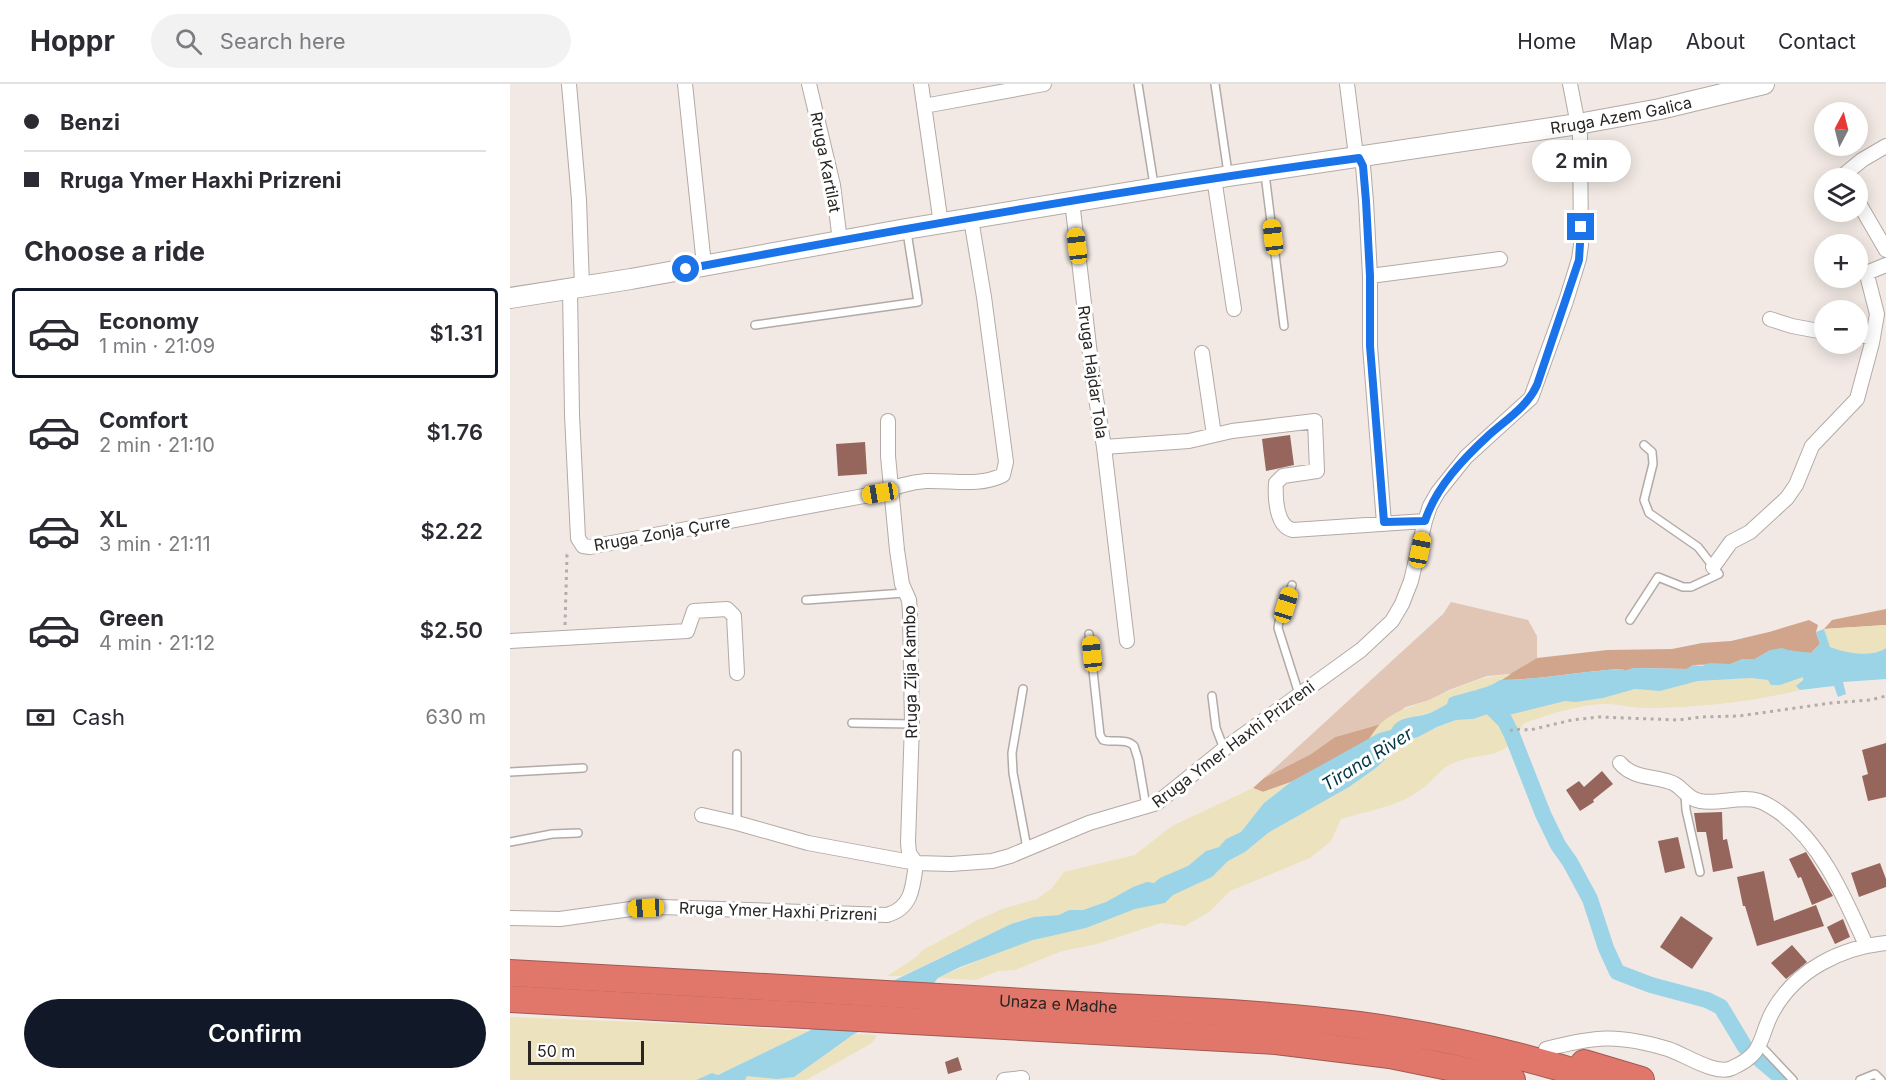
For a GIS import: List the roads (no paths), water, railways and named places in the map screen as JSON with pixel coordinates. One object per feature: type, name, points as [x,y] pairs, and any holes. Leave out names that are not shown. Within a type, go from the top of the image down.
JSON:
[{"type":"highway","name":"Unaza e Madhe","points":[[510,973],[1218,1012],[1313,1020],[1400,1031],[1530,1059],[1601,1080]]},
{"type":"highway","name":"Unaza e Madhe","points":[[510,999],[1266,1040],[1330,1046],[1403,1057],[1512,1080]]},
{"type":"highway","points":[[1400,1031],[1448,1030],[1484,1036],[1641,1080]]},
{"type":"highway","points":[[1403,1057],[1428,1072],[1467,1080]]},
{"type":"main road","name":"Rruga Azem Galica","points":[[510,298],[1072,201],[1660,110],[1762,84]]},
{"type":"street","name":"Rruga Zonja Çurre","points":[[569,84],[579,200],[574,476],[579,542],[583,546],[590,547],[892,489]]},
{"type":"street","points":[[685,84],[704,265]]},
{"type":"street","name":"Rruga Kartilat","points":[[809,84],[833,185],[840,241]]},
{"type":"street","points":[[921,84],[940,224]]},
{"type":"street","points":[[924,106],[1044,84]]},
{"type":"street","points":[[1347,84],[1355,148],[1363,166],[1366,201],[1370,276],[1370,346],[1384,522]]},
{"type":"street","name":"Rruga Ymer Haxhi Prizreni","points":[[510,918],[560,919],[662,907],[866,916],[897,912],[905,906],[914,884],[916,863],[951,864],[992,861],[1089,823],[1157,803],[1224,749],[1361,650],[1392,621],[1402,604],[1411,581],[1430,506],[1466,457],[1531,398],[1537,385],[1579,260],[1581,245],[1578,124],[1570,84]]},
{"type":"street","points":[[1851,168],[1886,146]]},
{"type":"street","points":[[1221,177],[1234,309]]},
{"type":"street","name":"Rruga Hajdar Tola","points":[[1072,201],[1127,642]]},
{"type":"street","points":[[888,421],[888,456],[892,489],[908,483],[928,481],[977,482],[997,478],[1005,469],[995,375],[971,219]]},
{"type":"street","points":[[1868,219],[1886,250]]},
{"type":"street","points":[[1370,276],[1500,259]]},
{"type":"street","points":[[1713,567],[1731,543],[1750,532],[1787,498],[1796,485],[1812,447],[1857,399],[1873,337],[1876,314],[1867,275],[1886,265]]},
{"type":"street","points":[[1770,319],[1814,330]]},
{"type":"street","points":[[1868,336],[1873,337]]},
{"type":"street","points":[[1202,353],[1214,435]]},
{"type":"street","points":[[1104,447],[1189,441],[1232,431],[1315,421],[1317,471],[1283,476],[1276,483],[1282,525],[1293,530],[1425,521]]},
{"type":"street","name":"Rruga Zija Kambo","points":[[892,489],[897,550],[910,612],[912,724],[908,842],[909,853],[916,863]]},
{"type":"street","points":[[510,641],[687,631],[694,611],[727,609],[734,616],[736,673]]},
{"type":"street","points":[[1620,763],[1624,769],[1632,773],[1677,784],[1685,794],[1700,801],[1761,801],[1784,816],[1800,830],[1826,865],[1866,945]]},
{"type":"street","points":[[702,815],[808,843],[916,863]]},
{"type":"street","points":[[1546,1049],[1582,1040],[1614,1038],[1672,1050],[1724,1071],[1731,1069],[1758,1048],[1773,1012],[1795,981],[1825,962],[1866,945],[1886,943]]},
{"type":"street","points":[[1004,1080],[1021,1079]]},
{"type":"lane","points":[[1138,84],[1154,188]]},
{"type":"lane","points":[[1215,84],[1221,177]]},
{"type":"lane","points":[[1265,170],[1284,326]]},
{"type":"lane","points":[[755,325],[918,302],[906,229]]},
{"type":"lane","points":[[1630,620],[1658,577],[1683,587],[1691,587],[1719,574],[1698,547],[1649,513],[1644,500],[1653,464],[1652,452],[1644,446]]},
{"type":"lane","points":[[1292,585],[1278,628],[1299,695]]},
{"type":"lane","points":[[806,600],[905,593]]},
{"type":"lane","points":[[1089,634],[1100,735],[1103,740],[1125,741],[1134,746],[1146,808]]},
{"type":"lane","points":[[1023,689],[1012,753],[1012,773],[1027,848]]},
{"type":"lane","points":[[1212,696],[1216,728],[1224,749]]},
{"type":"lane","points":[[852,723],[912,724]]},
{"type":"lane","points":[[737,754],[737,823]]},
{"type":"lane","points":[[510,772],[583,768]]},
{"type":"lane","points":[[1685,794],[1686,810],[1700,872]]},
{"type":"lane","points":[[510,842],[552,834],[578,833]]},
{"type":"lane","points":[[1758,1048],[1793,1080]]},
{"type":"lane","points":[[1860,1080],[1878,1077]]},
{"type":"water","name":"Tirana River","points":[[1824,629],[1830,647],[1836,649],[1866,654],[1886,648],[1886,679],[1843,682],[1846,694],[1838,697],[1834,686],[1800,690],[1796,686],[1803,680],[1803,677],[1780,685],[1771,685],[1768,680],[1751,678],[1698,681],[1660,691],[1635,689],[1603,698],[1576,702],[1565,701],[1509,715],[1494,712],[1473,719],[1456,720],[1406,740],[1376,768],[1349,787],[1268,833],[1245,852],[1228,861],[1212,877],[1173,895],[1165,903],[1135,909],[1086,928],[1033,940],[960,967],[938,978],[913,1009],[854,1034],[794,1077],[777,1079],[747,1076],[745,1080],[696,1080],[712,1073],[718,1075],[809,1031],[892,984],[891,982],[1011,924],[1034,917],[1059,915],[1069,910],[1083,910],[1106,902],[1133,887],[1147,882],[1154,883],[1188,866],[1206,851],[1219,847],[1226,839],[1241,832],[1264,803],[1291,782],[1379,733],[1391,730],[1403,719],[1430,713],[1447,704],[1449,698],[1489,686],[1500,680],[1531,679],[1607,670],[1622,669],[1625,671],[1634,668],[1687,669],[1693,665],[1731,664],[1743,659],[1755,659],[1771,650],[1782,648],[1811,653],[1820,644],[1816,632]]},
{"type":"waterway","points":[[1490,706],[1505,721],[1512,735],[1543,814],[1558,845],[1590,899],[1606,948],[1617,972],[1651,985],[1707,1000],[1721,1007],[1745,1047],[1784,1080]]}]
